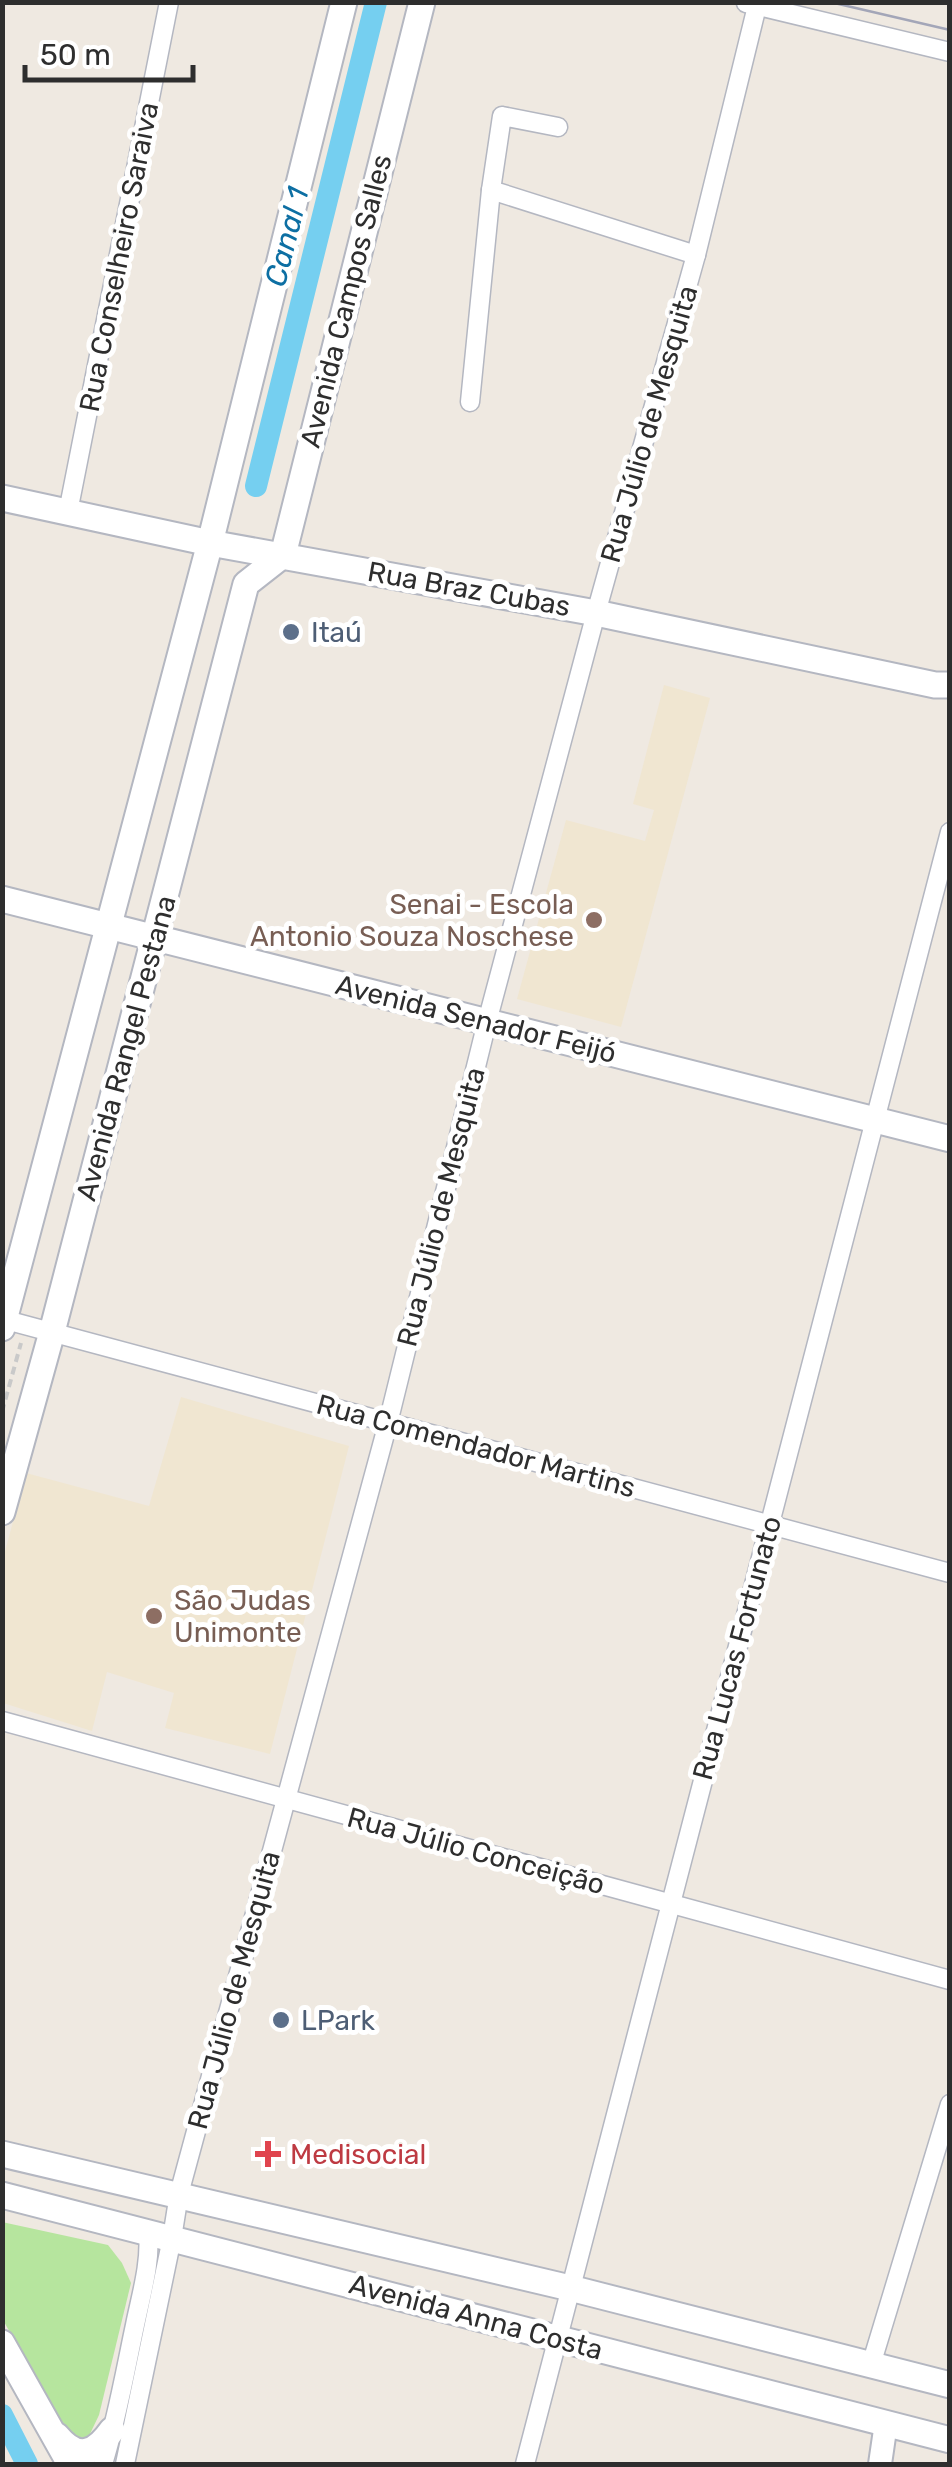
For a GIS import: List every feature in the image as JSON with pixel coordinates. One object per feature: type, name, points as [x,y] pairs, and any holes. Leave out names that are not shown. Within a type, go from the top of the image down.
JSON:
[{"type":"main road","points":[[210,542],[344,2]]},
{"type":"main road","name":"Avenida Campos Salles","points":[[282,555],[422,2]]},
{"type":"main road","name":"Rua Braz Cubas","points":[[2,498],[210,542],[596,613],[945,690]]},
{"type":"main road","name":"Avenida Rangel Pestana","points":[[3,1322],[210,542]]},
{"type":"main road","name":"Avenida Rangel Pestana","points":[[2,1512],[246,584],[282,555]]},
{"type":"main road","name":"Avenida Senador Feijó","points":[[2,899],[950,1138]]},
{"type":"main road","name":"Avenida Anna Costa","points":[[2,2154],[570,2288],[950,2386]]},
{"type":"main road","name":"Avenida Anna Costa","points":[[2,2195],[950,2440]]},
{"type":"main road","points":[[2,2343],[70,2464]]},
{"type":"main road","points":[[50,2426],[70,2449],[78,2452],[94,2449],[112,2430]]},
{"type":"street","name":"Rua Conselheiro Saraiva","points":[[68,512],[169,2]]},
{"type":"street","points":[[754,3],[950,52]]},
{"type":"street","name":"Rua Júlio de Mesquita","points":[[160,2235],[179,2194],[388,1422],[487,1022],[696,255],[754,3]]},
{"type":"street","points":[[470,402],[502,116],[558,127]]},
{"type":"street","points":[[491,190],[696,255]]},
{"type":"street","name":"Rua Lucas Fortunato","points":[[525,2464],[950,832]]},
{"type":"street","name":"Rua Comendador Martins","points":[[3,1322],[950,1573]]},
{"type":"street","name":"Rua Júlio Conceição","points":[[2,1721],[950,1980]]},
{"type":"street","points":[[871,2365],[950,2104]]},
{"type":"street","points":[[103,2464],[148,2258],[160,2235]]},
{"type":"street","points":[[125,2464],[160,2235]]},
{"type":"street","points":[[880,2464],[886,2424]]},
{"type":"shaded area","name":"Senai - Escola Antonio Souza Noschese","points":[[664,685],[710,698],[621,1027],[517,999],[566,820],[645,841],[654,810],[633,804]]},
{"type":"shaded area","name":"São Judas Unimonte","points":[[181,1397],[349,1446],[270,1754],[165,1728],[174,1693],[107,1672],[92,1731],[3,1703],[3,1559],[26,1473],[149,1506]]},
{"type":"green space","points":[[2,2222],[108,2245],[131,2283],[99,2415],[89,2436],[72,2442],[3,2320]]},
{"type":"waterway","name":"Canal 1","points":[[256,486],[376,2]]},
{"type":"waterway","name":"Canal 1","points":[[2,2415],[27,2464]]},
{"type":"tram line","points":[[830,2],[950,30]]},
{"type":"place","name":"Itaú","points":[[291,632]]},
{"type":"place","name":"Senai - Escola Antonio Souza Noschese","points":[[594,920]]},
{"type":"place","name":"São Judas Unimonte","points":[[154,1616]]},
{"type":"place","name":"LPark","points":[[281,2020]]},
{"type":"place","name":"Medisocial","points":[[268,2154]]}]
